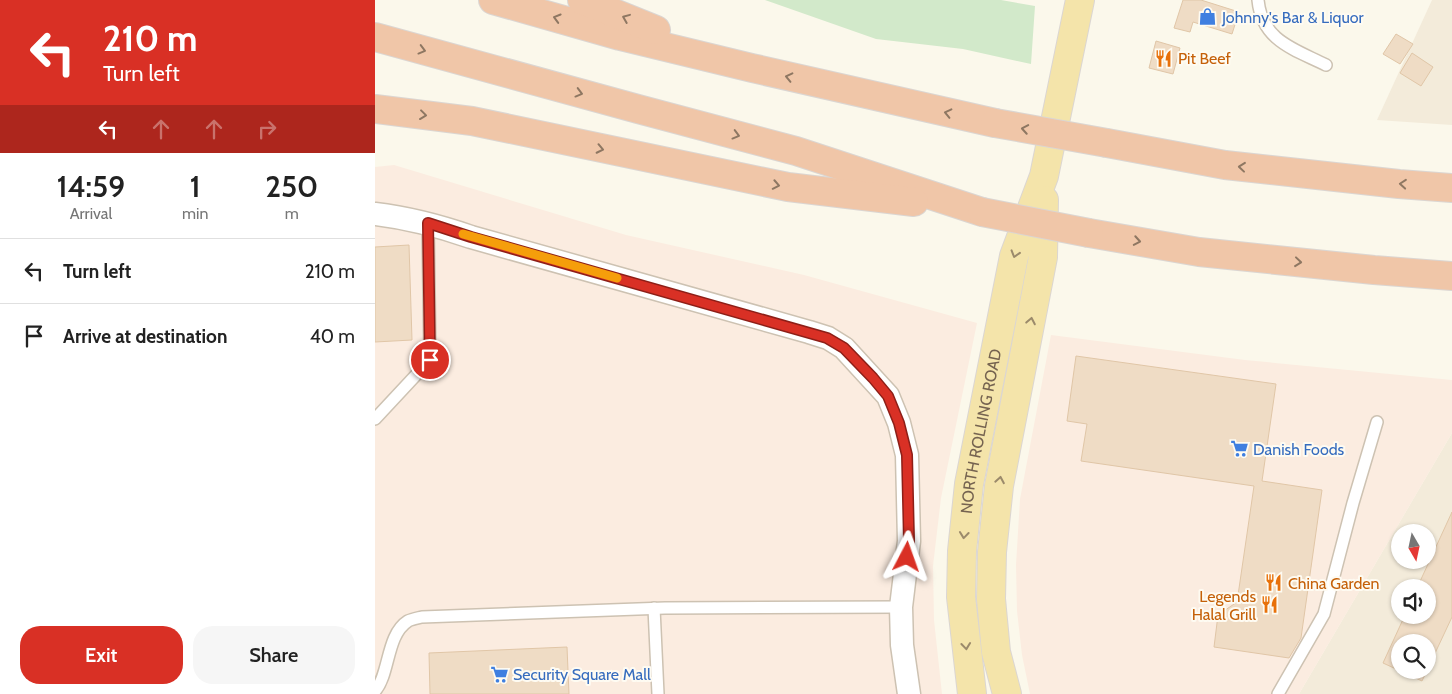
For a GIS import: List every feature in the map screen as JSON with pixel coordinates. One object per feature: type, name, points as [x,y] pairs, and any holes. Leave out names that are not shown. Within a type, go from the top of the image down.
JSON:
[{"type":"highway","points":[[493,0],[620,36],[995,123],[1225,165],[1452,188]]},
{"type":"highway","points":[[582,0],[752,68]]},
{"type":"highway","points":[[375,37],[797,151],[982,212]]},
{"type":"highway","points":[[375,110],[472,121],[788,187],[926,203],[1199,252],[1452,276]]},
{"type":"main road","name":"NORTH ROLLING ROAD","points":[[972,694],[961,597],[962,551],[969,484],[1014,256],[1044,176],[1080,0]]},
{"type":"main road","name":"NORTH ROLLING ROAD","points":[[1007,694],[995,652],[991,599],[992,552],[999,486],[1043,257],[1044,176]]},
{"type":"street","points":[[375,214],[428,223],[471,237],[809,332],[827,338],[844,348],[888,396],[899,423],[907,455],[909,541],[901,607],[909,694]]},
{"type":"lane","points":[[1258,0],[1259,10],[1266,29],[1280,43],[1326,65]]},
{"type":"lane","points":[[375,418],[430,360],[428,223]]},
{"type":"lane","points":[[1278,694],[1324,614],[1353,503],[1377,422]]},
{"type":"lane","points":[[375,691],[381,684],[385,663],[399,631],[407,622],[423,616],[654,608],[901,607]]},
{"type":"lane","points":[[654,608],[658,694]]},
{"type":"shaded area","points":[[1432,0],[1452,0],[1452,125],[1377,120]]},
{"type":"shaded area","points":[[394,165],[626,235],[804,275],[977,323],[941,498],[933,566],[934,620],[942,694],[375,694],[375,167]]},
{"type":"shaded area","points":[[1051,335],[1245,360],[1452,380],[1452,433],[1399,524],[1391,524],[1391,537],[1299,694],[1030,694],[1022,655],[1017,611],[1016,565],[1020,499]]},
{"type":"shaded area","points":[[1452,433],[1452,694],[1299,694],[1391,537],[1391,569],[1436,569],[1436,524],[1399,524]]},
{"type":"green space","points":[[765,0],[1001,0],[1035,6],[1031,64],[963,49],[876,39]]},
{"type":"building","name":"Johnny's Bar & Liquor","points":[[1183,0],[1201,0],[1239,12],[1232,34],[1193,22],[1190,32],[1174,28]]},
{"type":"building","points":[[1396,34],[1413,44],[1400,64],[1383,54]]},
{"type":"building","name":"Pit Beef","points":[[1156,41],[1180,48],[1173,74],[1149,68]]},
{"type":"building","points":[[1412,53],[1433,67],[1421,86],[1400,73]]},
{"type":"building","points":[[409,245],[412,340],[375,342],[375,247]]},
{"type":"building","points":[[1076,356],[1276,384],[1262,481],[1322,490],[1301,638],[1289,658],[1214,647],[1218,615],[1237,602],[1254,486],[1081,461],[1087,424],[1067,421]]},
{"type":"building","points":[[1452,512],[1452,617],[1436,651],[1436,634],[1396,634],[1401,624],[1436,624],[1436,579],[1421,579],[1426,569],[1436,569],[1436,547]]},
{"type":"building","points":[[1391,646],[1391,667],[1383,663]]},
{"type":"building","name":"Security Square Mall","points":[[567,647],[569,694],[430,694],[429,653]]},
{"type":"slow traffic","points":[[463,234],[617,278]]},
{"type":"place","name":"Johnny's Bar & Liquor","points":[[1208,17]]},
{"type":"place","name":"Pit Beef","points":[[1164,58]]},
{"type":"place","name":"Danish Foods","points":[[1239,449]]},
{"type":"place","name":"China Garden","points":[[1274,583]]},
{"type":"place","name":"Legends Halal Grill","points":[[1270,605]]},
{"type":"place","name":"Security Square Mall","points":[[499,674]]},
{"type":"route","points":[[430,360],[428,223],[471,237],[827,338],[844,348],[873,378],[888,396],[899,423],[907,455],[909,541],[907,557]]}]
